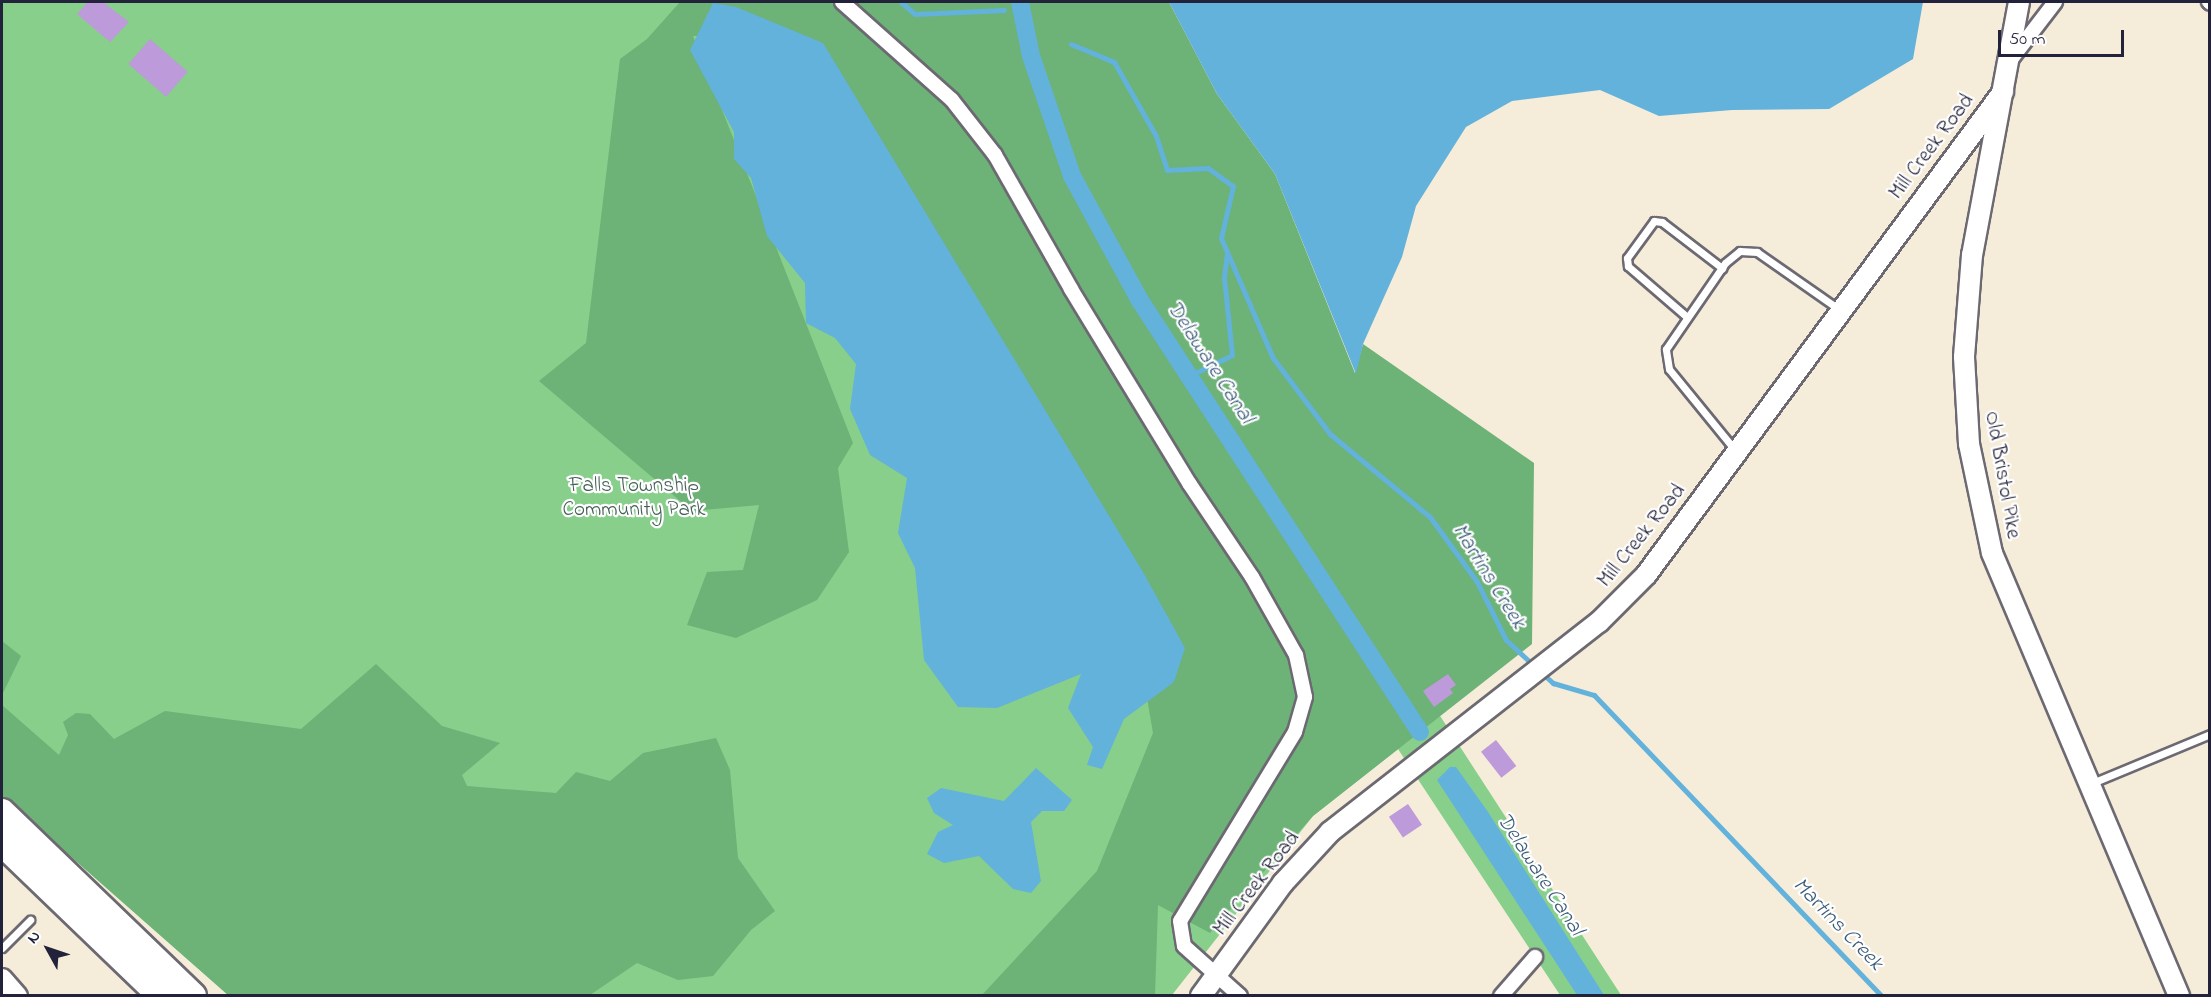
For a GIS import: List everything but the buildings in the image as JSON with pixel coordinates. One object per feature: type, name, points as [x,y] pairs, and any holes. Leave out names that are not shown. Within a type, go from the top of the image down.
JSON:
[{"type":"highway","points":[[2,812],[193,996]]},
{"type":"highway","points":[[2,843],[161,996]]},
{"type":"highway","points":[[128,933],[202,996]]},
{"type":"main road","name":"Old Bristol Pike","points":[[2019,2],[1972,255],[1965,316],[1964,400],[1969,444],[1992,553],[2179,996]]},
{"type":"main road","name":"Mill Creek Road","points":[[1201,996],[1283,883],[1330,832],[1599,622],[1646,575],[2003,92]]},
{"type":"main road","points":[[2,979],[17,996]]},
{"type":"street","points":[[842,2],[952,100],[995,155],[1071,289],[1189,483],[1252,577],[1296,655],[1305,697],[1295,732],[1180,921],[1184,946],[1240,996]]},
{"type":"street","points":[[2008,64],[2055,2]]},
{"type":"street","points":[[1501,996],[1535,957]]},
{"type":"lane","points":[[1687,317],[1628,267],[1627,258],[1654,221],[1662,222],[1722,268]]},
{"type":"lane","points":[[1737,453],[1669,369],[1666,349],[1722,268],[1740,251],[1757,252],[1840,310]]},
{"type":"lane","points":[[2088,784],[2210,734]]},
{"type":"lane","points":[[2,948],[30,920]]},
{"type":"green space","name":"Falls Township Community Park","points":[[2,2],[1049,2],[1315,523],[1621,995],[1560,995],[1398,749],[1313,816],[1172,995],[228,995],[2,796]]},
{"type":"green space","points":[[680,2],[1169,2],[1217,94],[1275,174],[1355,373],[1363,344],[1534,463],[1532,644],[1313,816],[1210,933],[1158,905],[1155,995],[982,995],[1097,871],[1153,733],[1136,634],[768,36],[693,36],[853,443],[838,468],[849,552],[817,600],[736,638],[687,625],[707,572],[743,570],[759,505],[692,511],[539,381],[586,343],[620,59],[647,39]]},
{"type":"green space","points":[[2,641],[21,656],[2,695]]},
{"type":"green space","points":[[376,664],[442,726],[500,743],[462,775],[467,786],[556,793],[576,772],[610,781],[643,753],[716,738],[730,770],[738,858],[775,911],[751,930],[713,976],[678,980],[637,963],[590,995],[228,995],[2,796],[2,705],[59,755],[68,735],[63,722],[76,713],[90,714],[114,739],[165,711],[301,729]]},
{"type":"water","points":[[1169,2],[1923,2],[1913,59],[1829,109],[1732,110],[1659,116],[1600,90],[1512,101],[1466,127],[1416,206],[1402,257],[1363,344],[1356,374],[1275,174],[1217,94]]},
{"type":"water","points":[[713,3],[736,7],[823,43],[1143,572],[1185,648],[1174,682],[1124,719],[1102,769],[1087,765],[1093,747],[1068,708],[1081,674],[997,708],[958,707],[924,660],[915,568],[898,533],[907,478],[870,455],[850,409],[856,364],[835,338],[806,323],[805,283],[767,236],[751,178],[734,159],[734,132],[690,50]]},
{"type":"water","points":[[1450,767],[1456,767],[1488,812],[1604,995],[1577,995],[1437,780]]},
{"type":"water","points":[[1036,768],[1072,800],[1064,811],[1042,811],[1031,822],[1041,881],[1031,893],[1013,889],[979,856],[944,863],[927,854],[938,832],[953,825],[934,813],[927,798],[941,788],[1004,801]]},
{"type":"waterway","name":"Martins Creek","points":[[901,2],[915,14],[1004,10]]},
{"type":"waterway","name":"Delaware Canal","points":[[1020,2],[1031,56],[1072,176],[1139,299],[1420,732]]},
{"type":"waterway","name":"Martins Creek","points":[[1071,44],[1114,62],[1156,136],[1167,170],[1208,168],[1233,186],[1221,238],[1273,358],[1330,434],[1430,517],[1477,582],[1506,640],[1553,683],[1594,695],[1882,996]]},
{"type":"waterway","points":[[1189,376],[1232,355],[1224,277],[1227,253]]}]
